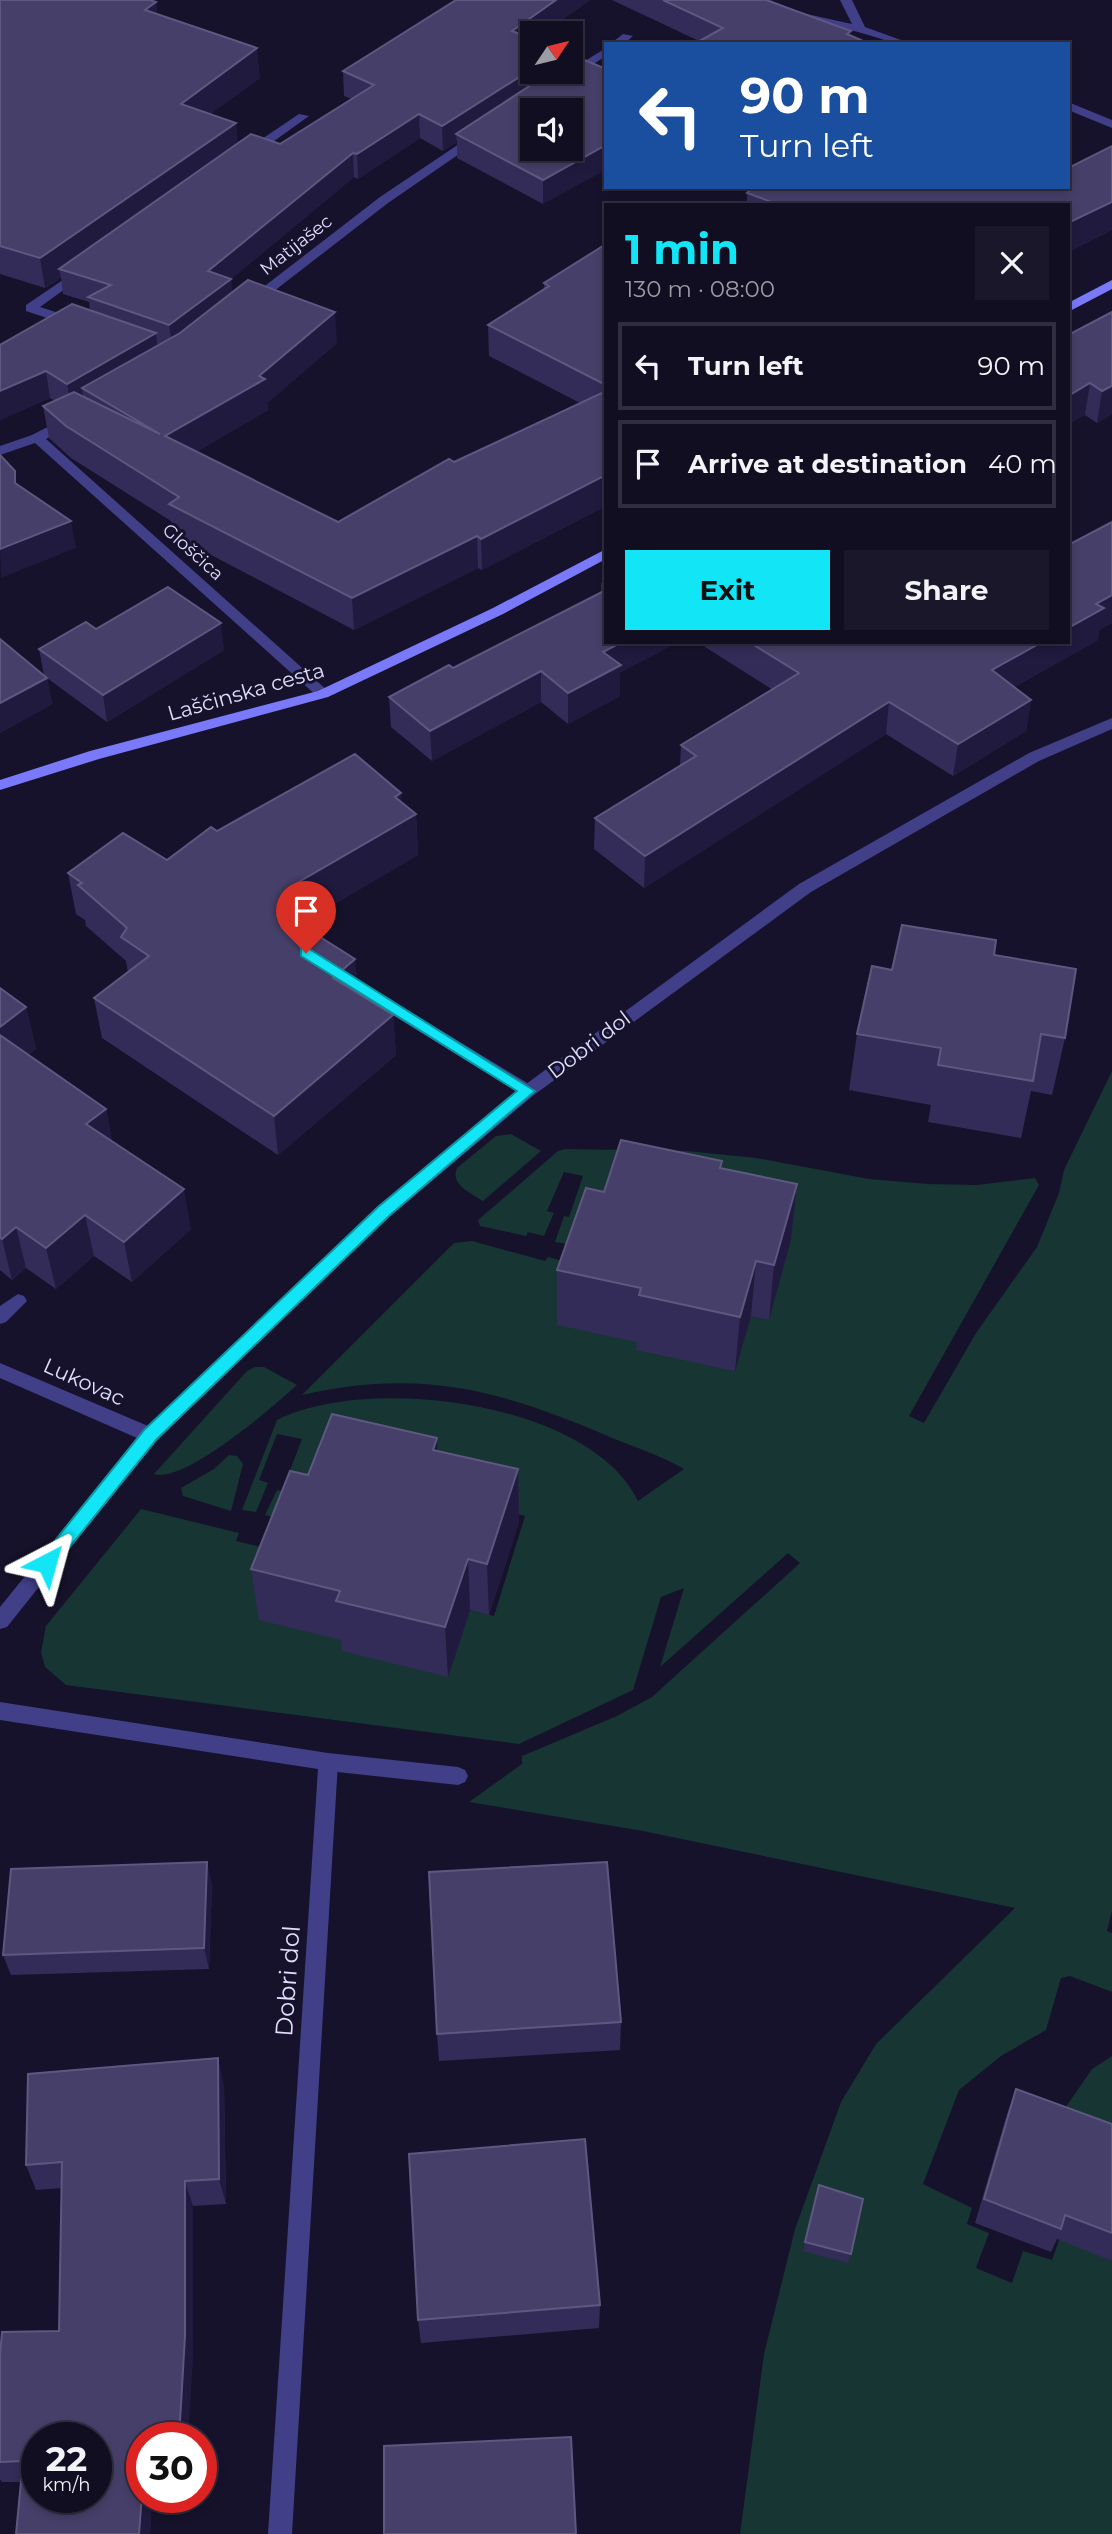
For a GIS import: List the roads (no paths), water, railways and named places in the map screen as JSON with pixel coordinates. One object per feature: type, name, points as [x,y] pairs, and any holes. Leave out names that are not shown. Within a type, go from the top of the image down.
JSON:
[{"type":"main road","points":[[1070,307],[1112,284]]},
{"type":"main road","name":"Laščinska cesta","points":[[0,785],[95,755],[323,694],[498,611],[604,554]]},
{"type":"street","points":[[760,0],[799,16],[860,29],[900,42]]},
{"type":"street","points":[[846,0],[860,29]]},
{"type":"street","points":[[619,42],[627,36]]},
{"type":"street","points":[[583,66],[604,52]]},
{"type":"street","points":[[1070,107],[1112,124]]},
{"type":"street","points":[[235,164],[303,116]]},
{"type":"street","name":"Matijašec","points":[[244,308],[384,200],[484,133]]},
{"type":"street","points":[[87,268],[30,307],[92,329]]},
{"type":"street","points":[[0,451],[37,438],[84,411]]},
{"type":"street","name":"Gloščica","points":[[37,438],[323,694]]},
{"type":"street","name":"Dobri dol","points":[[0,1621],[150,1435],[384,1212],[528,1091],[804,888],[1034,757],[1112,723]]},
{"type":"street","points":[[317,960],[528,1091]]},
{"type":"street","points":[[0,1317],[18,1301]]},
{"type":"street","name":"Lukovac","points":[[0,1370],[150,1435]]},
{"type":"street","points":[[0,1711],[328,1762],[458,1776]]},
{"type":"street","name":"Dobri dol","points":[[279,2534],[328,1762]]}]
